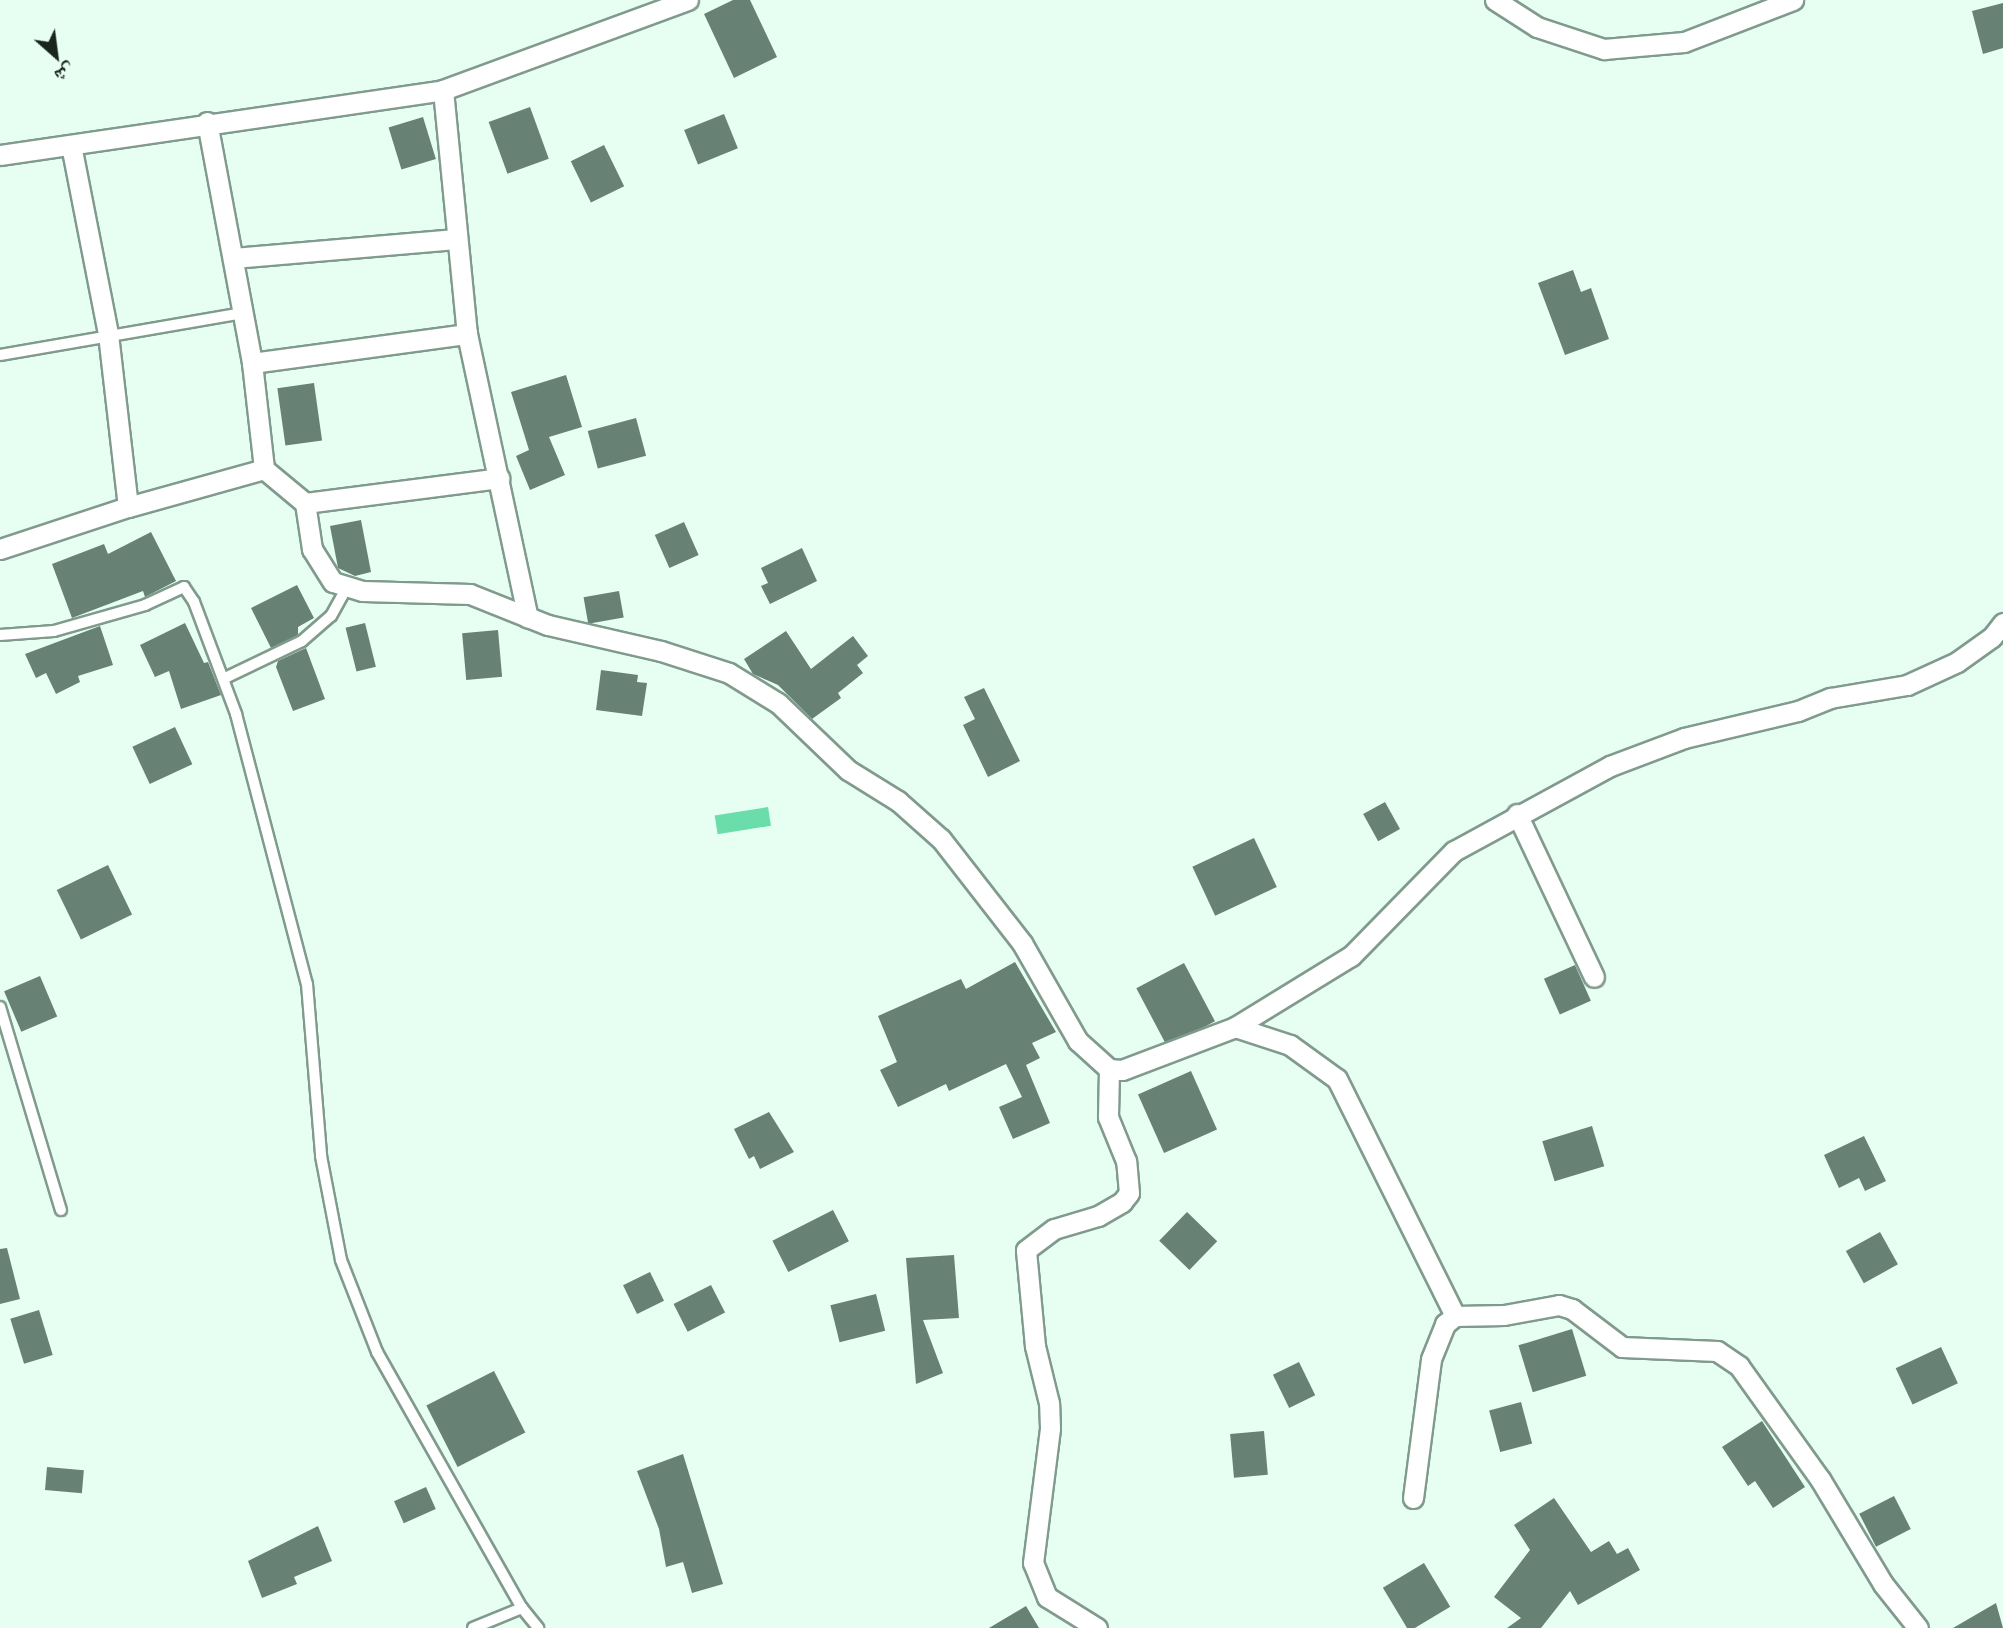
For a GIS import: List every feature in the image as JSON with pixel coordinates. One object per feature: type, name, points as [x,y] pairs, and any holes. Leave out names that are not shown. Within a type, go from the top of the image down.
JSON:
[{"type":"street","points":[[0,155],[207,122],[443,90],[688,0]]},
{"type":"street","points":[[1495,0],[1537,27],[1604,49],[1684,42],[1793,0]]},
{"type":"street","points":[[443,90],[467,334],[528,618]]},
{"type":"street","points":[[207,122],[252,363],[264,470],[304,503],[307,529],[318,562],[333,582],[346,587],[470,594],[528,618],[661,651],[729,673],[778,703],[848,770],[898,801],[941,839],[1022,943],[1072,1032],[1109,1069],[1108,1117],[1126,1161],[1129,1193],[1106,1212],[1054,1229],[1026,1250],[1035,1346],[1049,1403],[1050,1428],[1033,1563],[1047,1597],[1097,1628]]},
{"type":"street","points":[[71,145],[108,334],[128,507]]},
{"type":"street","points":[[234,258],[456,239]]},
{"type":"street","points":[[252,363],[467,334]]},
{"type":"street","points":[[0,549],[128,507],[264,470]]},
{"type":"street","points":[[304,503],[499,478]]},
{"type":"street","points":[[1109,1069],[1140,1066],[1234,1027],[1351,956],[1454,851],[1610,765],[1684,738],[1798,711],[1830,698],[1907,685],[1957,662],[1992,637],[2003,623]]},
{"type":"street","points":[[1517,814],[1594,977]]},
{"type":"street","points":[[1234,1027],[1290,1045],[1336,1079],[1454,1316]]},
{"type":"street","points":[[1413,1498],[1432,1359],[1438,1334],[1454,1316],[1503,1315],[1559,1306],[1578,1312],[1622,1348],[1717,1351],[1760,1391],[1841,1511],[1883,1584],[1918,1628]]},
{"type":"lane","points":[[0,355],[108,334],[242,313]]},
{"type":"lane","points":[[0,635],[54,631],[145,605],[184,587],[225,678],[307,984],[321,1156],[341,1260],[377,1353],[522,1608],[538,1628]]},
{"type":"lane","points":[[225,678],[302,640],[331,616],[346,587]]},
{"type":"lane","points":[[0,1007],[61,1210]]},
{"type":"lane","points":[[473,1628],[522,1608]]},
{"type":"shaded area","points":[[768,807],[771,826],[718,834],[715,815]]},
{"type":"building","points":[[733,0],[750,0],[777,57],[734,78],[704,14]]},
{"type":"building","points":[[2003,3],[2003,48],[1983,54],[1972,11]]},
{"type":"building","points":[[530,107],[549,159],[507,174],[489,122]]},
{"type":"building","points":[[724,114],[738,148],[698,164],[684,130]]},
{"type":"building","points":[[423,117],[436,159],[401,170],[389,128]]},
{"type":"building","points":[[604,145],[624,186],[591,203],[571,161]]},
{"type":"building","points":[[1573,270],[1581,292],[1591,288],[1609,339],[1565,355],[1538,283]]},
{"type":"building","points":[[566,375],[582,427],[549,437],[565,475],[530,490],[516,456],[529,450],[511,392]]},
{"type":"building","points":[[314,383],[322,440],[285,446],[277,388]]},
{"type":"building","points":[[636,418],[646,456],[598,469],[588,431]]},
{"type":"building","points":[[361,520],[371,572],[355,576],[338,568],[330,526]]},
{"type":"building","points":[[684,522],[699,555],[669,568],[655,535]]},
{"type":"building","points":[[151,532],[176,581],[145,597],[143,591],[72,618],[52,564],[104,544],[108,554]]},
{"type":"building","points":[[802,548],[817,581],[770,604],[761,586],[768,583],[761,568]]},
{"type":"building","points":[[297,585],[314,618],[298,627],[298,635],[271,648],[251,608]]},
{"type":"building","points":[[619,591],[624,618],[588,624],[584,597]]},
{"type":"building","points":[[185,623],[204,663],[208,662],[221,695],[181,709],[169,671],[155,677],[140,645]]},
{"type":"building","points":[[365,623],[376,667],[356,672],[346,628]]},
{"type":"building","points":[[100,626],[113,665],[78,676],[80,682],[56,694],[46,673],[36,678],[25,654]]},
{"type":"building","points":[[498,630],[502,677],[466,680],[462,633]]},
{"type":"building","points":[[786,631],[811,669],[853,636],[868,656],[857,665],[863,673],[838,693],[841,698],[812,719],[778,685],[753,674],[744,659]]},
{"type":"building","points":[[306,648],[325,699],[293,711],[276,667],[278,661]]},
{"type":"building","points":[[601,670],[638,675],[637,682],[647,683],[642,716],[596,710]]},
{"type":"building","points":[[984,688],[1020,761],[988,777],[963,725],[975,719],[964,697]]},
{"type":"building","points":[[175,727],[192,764],[150,784],[132,747]]},
{"type":"building","points":[[1385,802],[1400,829],[1378,841],[1363,814]]},
{"type":"building","points":[[1254,838],[1277,887],[1215,916],[1192,867]]},
{"type":"building","points":[[108,865],[132,914],[81,939],[57,890]]},
{"type":"building","points":[[1015,962],[1056,1032],[1032,1043],[1040,1058],[1026,1065],[1050,1123],[1013,1139],[999,1107],[1022,1097],[1006,1064],[949,1091],[946,1084],[898,1107],[880,1070],[897,1062],[878,1016],[961,979],[966,989]]},
{"type":"building","points":[[1184,963],[1215,1021],[1167,1047],[1136,988]]},
{"type":"building","points":[[1575,965],[1591,1001],[1560,1014],[1544,979]]},
{"type":"building","points":[[40,976],[57,1017],[21,1032],[4,991]]},
{"type":"building","points":[[1191,1071],[1217,1129],[1164,1153],[1138,1095]]},
{"type":"building","points":[[769,1112],[794,1152],[760,1169],[754,1156],[749,1159],[734,1129]]},
{"type":"building","points":[[1592,1126],[1604,1166],[1555,1181],[1542,1141]]},
{"type":"building","points":[[1864,1136],[1886,1181],[1865,1191],[1859,1178],[1839,1188],[1824,1155]]},
{"type":"building","points":[[833,1210],[849,1241],[788,1272],[772,1241]]},
{"type":"building","points":[[1187,1212],[1217,1241],[1189,1270],[1159,1241]]},
{"type":"building","points":[[1880,1232],[1898,1264],[1864,1283],[1846,1251]]},
{"type":"building","points":[[7,1248],[20,1299],[0,1304],[0,1249]]},
{"type":"building","points":[[954,1255],[959,1318],[923,1320],[943,1373],[916,1384],[906,1258]]},
{"type":"building","points":[[650,1272],[664,1301],[637,1314],[623,1285]]},
{"type":"building","points":[[711,1285],[725,1313],[688,1332],[674,1304]]},
{"type":"building","points":[[876,1294],[885,1331],[840,1342],[830,1305]]},
{"type":"building","points":[[39,1310],[53,1355],[24,1364],[10,1319]]},
{"type":"building","points":[[1572,1329],[1586,1376],[1533,1392],[1518,1345]]},
{"type":"building","points":[[1941,1347],[1958,1383],[1913,1404],[1896,1368]]},
{"type":"building","points":[[1299,1362],[1315,1395],[1289,1408],[1273,1375]]},
{"type":"building","points":[[494,1371],[525,1432],[458,1467],[426,1406]]},
{"type":"building","points":[[1521,1402],[1532,1444],[1500,1452],[1489,1411]]},
{"type":"building","points":[[1762,1421],[1805,1487],[1773,1508],[1755,1481],[1748,1486],[1722,1447]]},
{"type":"building","points":[[1264,1431],[1268,1475],[1234,1478],[1230,1434]]},
{"type":"building","points":[[683,1454],[723,1584],[692,1593],[683,1562],[666,1567],[659,1529],[637,1471]]},
{"type":"building","points":[[47,1467],[84,1470],[82,1493],[45,1490]]},
{"type":"building","points":[[426,1487],[436,1509],[404,1523],[394,1501]]},
{"type":"building","points":[[1894,1496],[1911,1529],[1876,1547],[1859,1514]]},
{"type":"building","points":[[1554,1498],[1591,1552],[1609,1541],[1617,1554],[1628,1548],[1640,1570],[1578,1605],[1570,1591],[1541,1628],[1507,1628],[1521,1618],[1494,1597],[1530,1550],[1514,1525]]},
{"type":"building","points":[[318,1526],[332,1561],[294,1577],[297,1584],[262,1598],[248,1561]]},
{"type":"building","points":[[1424,1563],[1450,1607],[1415,1628],[1407,1628],[1383,1588]]},
{"type":"building","points":[[1996,1603],[2003,1628],[1953,1628]]},
{"type":"building","points":[[1026,1606],[1039,1628],[989,1628]]}]
